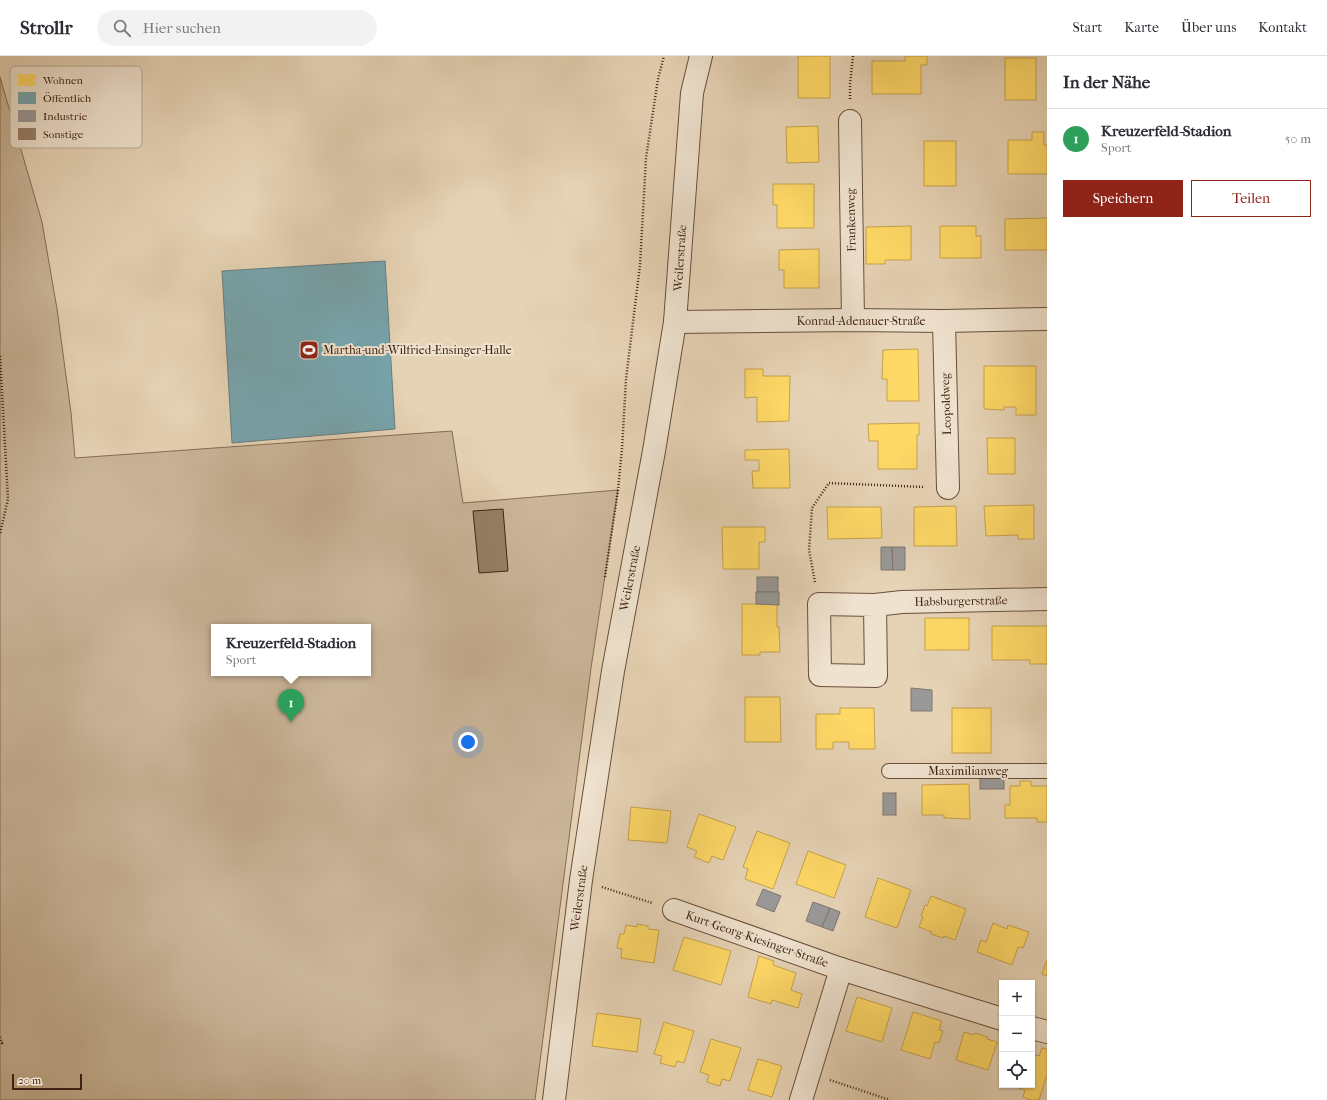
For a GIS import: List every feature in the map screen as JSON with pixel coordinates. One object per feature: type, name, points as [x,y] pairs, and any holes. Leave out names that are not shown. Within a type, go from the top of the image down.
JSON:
[{"type":"street","name":"Weilerstraße","points":[[554,1100],[581,880],[613,672],[676,322],[692,93],[702,56]]},
{"type":"street","name":"Frankenweg","points":[[850,121],[853,320]]},
{"type":"street","name":"Konrad-Adenauer-Straße","points":[[676,322],[1047,319]]},
{"type":"street","name":"Leopoldweg","points":[[944,321],[948,488]]},
{"type":"street","name":"Habsburgerstraße","points":[[819,604],[874,605],[902,602],[1047,599]]},
{"type":"street","points":[[819,604],[820,675],[876,676],[874,605]]},
{"type":"street","name":"Kurt-Georg-Kiesinger-Straße","points":[[674,910],[841,969],[999,1017]]},
{"type":"street","name":"Kurt-Georg-Kiesinger-Straße","points":[[801,1100],[841,969]]},
{"type":"street","points":[[1035,1029],[1047,1032]]},
{"type":"lane","name":"Maximilianweg","points":[[889,771],[1047,771]]},
{"type":"path","points":[[622,449],[626,379],[640,265],[646,158],[658,79],[664,56]]},
{"type":"path","points":[[850,121],[850,84],[853,56]]},
{"type":"path","points":[[0,356],[8,500],[0,534]]},
{"type":"path","points":[[819,604],[809,550],[812,508],[830,483],[948,488]]},
{"type":"path","points":[[581,880],[674,910]]},
{"type":"path","points":[[0,1037],[2,1043],[0,1041]]},
{"type":"path","points":[[809,1073],[890,1100]]},
{"type":"shaded area","points":[[0,77],[10,112],[10,148],[21,148],[42,222],[57,309],[71,413],[75,458],[452,431],[463,503],[618,490],[591,668],[535,1100],[0,1100]]},
{"type":"building: Wohnen","points":[[798,56],[830,56],[830,98],[798,98]]},
{"type":"building: Wohnen","points":[[905,56],[927,56],[927,65],[921,65],[921,94],[872,94],[872,61],[905,61]]},
{"type":"building: Wohnen","points":[[1005,58],[1036,58],[1036,100],[1005,100]]},
{"type":"building: Wohnen","points":[[818,126],[819,162],[787,163],[786,127]]},
{"type":"building: Wohnen","points":[[1032,132],[1044,132],[1044,145],[1047,145],[1047,174],[1008,174],[1008,140],[1032,140]]},
{"type":"building: Wohnen","points":[[924,141],[956,141],[956,186],[924,186]]},
{"type":"building: Wohnen","points":[[773,184],[814,184],[814,228],[777,228],[777,205],[773,205]]},
{"type":"building: Wohnen","points":[[1047,218],[1047,250],[1005,250],[1005,219]]},
{"type":"building: Wohnen","points":[[911,226],[911,260],[885,260],[885,264],[866,264],[866,227]]},
{"type":"building: Wohnen","points":[[940,226],[976,226],[976,236],[981,236],[981,258],[940,258]]},
{"type":"building: Wohnen","points":[[819,249],[819,288],[784,288],[784,270],[779,270],[779,250]]},
{"type":"building: Wohnen","points":[[918,349],[919,401],[887,401],[887,379],[882,379],[883,350]]},
{"type":"building: Wohnen","points":[[984,366],[1036,366],[1036,415],[1016,415],[1016,407],[1004,407],[1004,410],[984,409]]},
{"type":"building: Wohnen","points":[[745,369],[763,369],[763,376],[790,376],[789,421],[757,422],[757,397],[745,398]]},
{"type":"building: Wohnen","points":[[919,423],[919,435],[917,435],[917,469],[878,469],[878,441],[869,441],[868,424]]},
{"type":"building: Wohnen","points":[[987,438],[1015,438],[1015,474],[988,474]]},
{"type":"building: Wohnen","points":[[789,449],[790,488],[753,488],[752,471],[759,471],[759,460],[745,460],[745,450]]},
{"type":"building: Wohnen","points":[[1034,505],[1034,539],[1018,539],[1018,535],[986,536],[984,506]]},
{"type":"building: Wohnen","points":[[956,506],[957,546],[914,546],[914,507]]},
{"type":"building: Wohnen","points":[[827,507],[881,507],[882,538],[828,539]]},
{"type":"building: Wohnen","points":[[722,527],[765,527],[765,542],[759,542],[759,569],[723,569]]},
{"type":"building: Wohnen","points":[[742,604],[777,604],[777,627],[779,627],[780,652],[760,652],[760,655],[742,655]]},
{"type":"building: Wohnen","points":[[925,618],[969,618],[969,650],[925,650]]},
{"type":"building: Wohnen","points":[[992,626],[1047,626],[1047,664],[1030,664],[1030,660],[992,660]]},
{"type":"building: Wohnen","points":[[745,697],[780,697],[781,742],[745,742]]},
{"type":"building: Wohnen","points":[[840,708],[874,708],[875,749],[849,749],[849,742],[833,742],[833,749],[816,749],[816,714],[840,714]]},
{"type":"building: Wohnen","points":[[952,708],[991,708],[991,753],[952,753]]},
{"type":"building: Wohnen","points":[[1020,781],[1031,781],[1031,786],[1047,786],[1047,822],[1037,822],[1037,818],[1005,818],[1005,805],[1010,805],[1010,786],[1020,786]]},
{"type":"building: Wohnen","points":[[969,784],[970,819],[944,818],[944,815],[922,815],[922,785]]},
{"type":"building: Wohnen","points":[[631,807],[671,811],[667,843],[628,840]]},
{"type":"building: Wohnen","points":[[699,814],[736,827],[723,860],[712,856],[709,863],[694,857],[697,851],[687,847]]},
{"type":"building: Wohnen","points":[[757,831],[790,843],[773,889],[745,879],[748,869],[743,867]]},
{"type":"building: Wohnen","points":[[808,851],[846,865],[834,898],[796,884]]},
{"type":"building: Wohnen","points":[[878,878],[911,890],[897,928],[865,917]]},
{"type":"building: Wohnen","points":[[931,896],[966,909],[955,940],[944,936],[943,938],[931,934],[932,932],[919,927],[923,917],[921,916],[925,905],[927,906]]},
{"type":"building: Wohnen","points":[[993,923],[1007,929],[1008,925],[1029,932],[1023,948],[1018,947],[1012,965],[977,952],[981,940],[986,942]]},
{"type":"building: Wohnen","points":[[637,924],[648,926],[648,929],[659,930],[654,963],[621,958],[622,949],[617,948],[620,934],[624,934],[626,925],[637,927]]},
{"type":"building: Wohnen","points":[[684,937],[731,951],[721,985],[673,970]]},
{"type":"building: Wohnen","points":[[759,956],[774,961],[773,965],[796,973],[791,990],[802,994],[798,1008],[772,1000],[771,1004],[748,997]]},
{"type":"building: Wohnen","points":[[1047,960],[1047,976],[1042,974]]},
{"type":"building: Wohnen","points":[[857,997],[892,1008],[882,1042],[846,1031]]},
{"type":"building: Wohnen","points":[[913,1012],[942,1021],[939,1030],[943,1031],[939,1043],[935,1042],[930,1059],[901,1050]]},
{"type":"building: Wohnen","points":[[597,1013],[641,1019],[637,1052],[592,1046]]},
{"type":"building: Wohnen","points":[[664,1022],[694,1031],[684,1063],[677,1061],[675,1067],[660,1063],[662,1056],[654,1054]]},
{"type":"building: Wohnen","points":[[964,1032],[974,1035],[975,1033],[988,1037],[987,1039],[997,1042],[988,1070],[956,1060]]},
{"type":"building: Wohnen","points":[[711,1039],[741,1048],[730,1081],[722,1079],[720,1086],[707,1082],[709,1075],[700,1072]]},
{"type":"building: Wohnen","points":[[1042,1048],[1047,1049],[1047,1075],[1039,1100],[1031,1100],[1023,1097],[1025,1090],[1019,1088],[1035,1088],[1035,1055],[1039,1056]]},
{"type":"building: Wohnen","points":[[758,1059],[782,1066],[772,1097],[748,1090]]},
{"type":"building: Öffentlich","name":"Martha-und-Wilfried-Ensinger-Halle","points":[[385,261],[395,429],[232,443],[222,271]]},
{"type":"building: Industrie","points":[[881,547],[892,547],[893,570],[881,570]]},
{"type":"building: Industrie","points":[[892,547],[905,547],[905,570],[893,570]]},
{"type":"building: Industrie","points":[[757,577],[778,577],[778,592],[757,592]]},
{"type":"building: Industrie","points":[[756,592],[779,592],[779,605],[756,604]]},
{"type":"building: Industrie","points":[[911,688],[932,690],[932,711],[911,711]]},
{"type":"building: Industrie","points":[[980,774],[1004,774],[1004,789],[980,789]]},
{"type":"building: Industrie","points":[[883,793],[896,793],[896,815],[883,815]]},
{"type":"building: Industrie","points":[[763,889],[781,896],[774,912],[756,905]]},
{"type":"building: Industrie","points":[[813,902],[830,908],[822,927],[806,921]]},
{"type":"building: Industrie","points":[[830,908],[840,912],[833,931],[822,927]]},
{"type":"building: Sonstige","points":[[503,509],[508,571],[479,573],[473,511]]},
{"type":"place","name":"Martha-und-Wilfried-Ensinger-Halle","points":[[309,350]]},
{"type":"place","name":"Kreuzerfeld-Stadion","points":[[291,722]]}]
